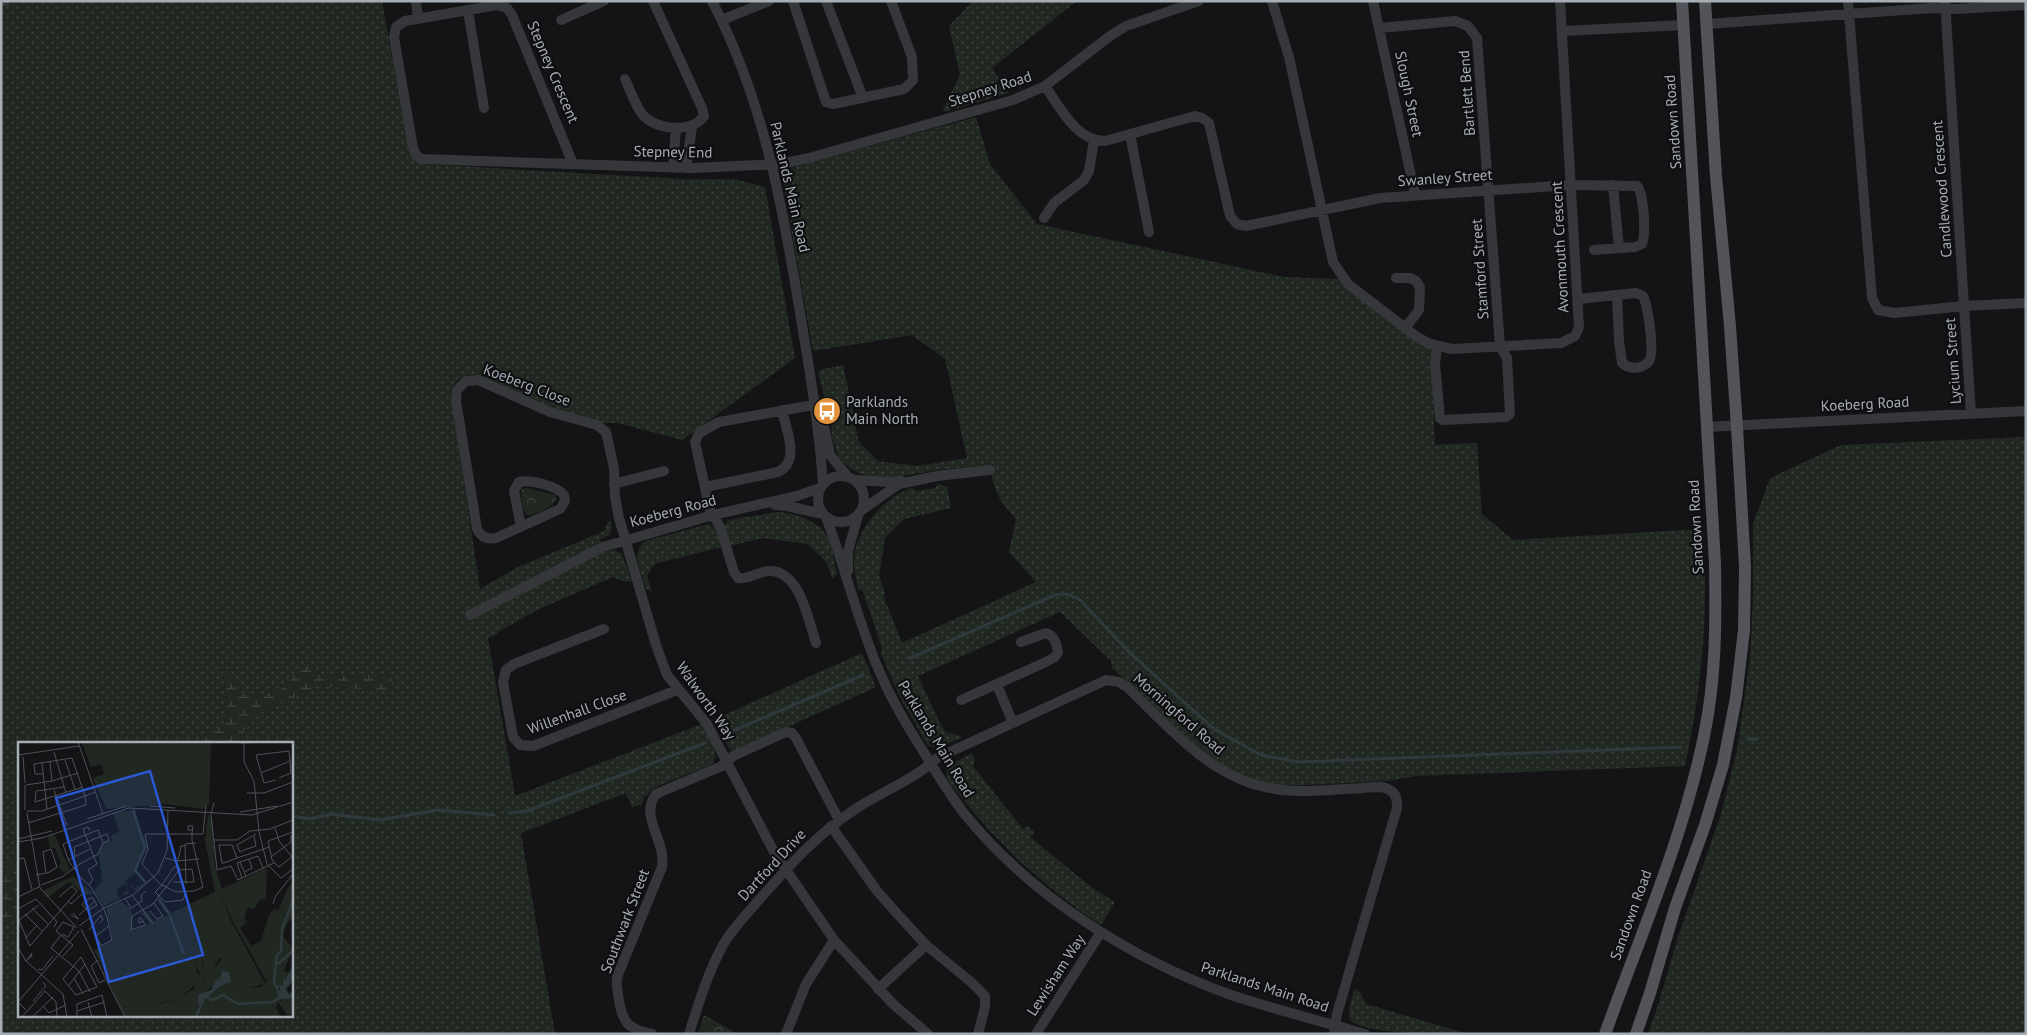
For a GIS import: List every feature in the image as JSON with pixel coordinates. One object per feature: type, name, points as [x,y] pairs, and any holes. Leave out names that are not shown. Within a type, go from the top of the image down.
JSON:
[{"type":"main road","name":"Sandown Road","points":[[1605,1034],[1681,824],[1695,778],[1708,712],[1715,650],[1716,599],[1682,1]]},
{"type":"main road","points":[[1636,1034],[1675,908],[1705,825],[1723,765],[1736,698],[1744,630],[1745,567],[1737,426],[1716,176],[1705,1]]},
{"type":"street","points":[[1,2],[5,1]]},
{"type":"street","points":[[416,1],[418,19]]},
{"type":"street","points":[[561,20],[604,1]]},
{"type":"street","points":[[625,79],[642,113],[648,119],[676,128],[692,126],[704,116],[653,1]]},
{"type":"street","name":"Parklands Main Road","points":[[712,1],[722,20],[752,93],[772,164],[792,260],[813,387],[821,411],[830,455],[852,478]]},
{"type":"street","points":[[722,20],[769,1]]},
{"type":"street","points":[[793,1],[826,102],[841,103],[904,89],[913,80],[912,57],[891,1]]},
{"type":"street","points":[[826,1],[863,98]]},
{"type":"street","name":"Stepney Road","points":[[772,164],[781,164],[863,144],[1013,100],[1045,86],[1126,26],[1199,1]]},
{"type":"street","name":"Avonmouth Crescent","points":[[1272,1],[1289,57],[1329,251],[1333,262],[1348,284],[1416,337],[1437,346],[1452,349],[1561,343],[1574,336],[1579,327],[1560,1]]},
{"type":"street","name":"Slough Street","points":[[1373,1],[1415,194]]},
{"type":"street","points":[[1848,1],[1872,298],[1878,310],[1894,313],[1964,306],[2026,303]]},
{"type":"street","name":"Stepney Crescent","points":[[497,3],[511,12],[573,164],[428,160],[421,159],[416,155],[412,148],[394,37],[395,30],[399,24],[418,19],[497,3]]},
{"type":"street","points":[[1707,24],[1946,5],[2026,5]]},
{"type":"street","name":"Candlewood Crescent","points":[[1946,5],[1964,306]]},
{"type":"street","points":[[468,10],[484,108]]},
{"type":"street","name":"Bartlett Bend","points":[[1380,28],[1450,21],[1468,26],[1474,33],[1478,42],[1489,190]]},
{"type":"street","points":[[1563,31],[1683,25]]},
{"type":"street","points":[[1045,86],[1079,132],[1094,140],[1105,141],[1130,134],[1149,232]]},
{"type":"street","name":"Swanley Street","points":[[1130,134],[1195,116],[1208,121],[1230,216],[1241,226],[1380,198],[1415,194],[1571,185],[1637,186],[1642,193],[1644,241],[1638,246],[1619,248]]},
{"type":"street","points":[[686,168],[692,126]]},
{"type":"street","points":[[673,168],[676,128]]},
{"type":"street","points":[[1044,218],[1054,203],[1084,180],[1089,171],[1094,140]]},
{"type":"street","name":"Stepney End","points":[[573,164],[673,168],[772,164]]},
{"type":"street","points":[[1594,250],[1619,248],[1613,185]]},
{"type":"street","name":"Stamford Street","points":[[1437,346],[1435,364],[1440,418],[1443,420],[1506,418],[1510,414],[1507,358],[1500,346],[1489,190]]},
{"type":"street","points":[[1396,278],[1410,278],[1420,287],[1419,310],[1405,328]]},
{"type":"street","points":[[1578,299],[1636,293],[1643,296],[1646,303],[1651,356],[1645,366],[1636,368],[1622,363],[1617,295]]},
{"type":"street","name":"Lycium Street","points":[[1964,306],[1971,414]]},
{"type":"street","name":"Koeberg Close","points":[[520,527],[514,491],[517,484],[526,481],[562,492],[565,501],[560,508],[520,527],[492,539],[481,535],[477,529],[456,401],[457,390],[466,381],[478,380],[550,412],[600,427],[606,432],[614,468],[615,497],[625,539]]},
{"type":"street","name":"Parklands Main Road","points":[[813,387],[821,486]]},
{"type":"street","points":[[813,404],[719,422],[699,432],[695,442],[710,510],[720,528],[734,572],[738,578],[744,579],[767,571],[778,572],[789,578],[798,590],[816,643]]},
{"type":"street","points":[[705,487],[778,472],[785,468],[790,460],[791,451],[782,410]]},
{"type":"street","name":"Koeberg Road","points":[[1706,428],[2026,411]]},
{"type":"street","points":[[920,479],[899,484],[848,522],[842,523],[830,520],[824,516],[818,499],[821,486],[834,477],[890,482],[990,470]]},
{"type":"street","points":[[614,484],[664,471]]},
{"type":"street","points":[[852,478],[864,494],[860,513]]},
{"type":"street","name":"Koeberg Road","points":[[470,615],[603,547],[625,539],[797,496],[821,486]]},
{"type":"street","name":"Koeberg Road","points":[[752,507],[787,506],[824,516]]},
{"type":"street","name":"Parklands Main Road","points":[[856,609],[847,567],[851,538],[860,513]]},
{"type":"street","name":"Parklands Main Road","points":[[824,516],[836,543],[856,609],[881,675],[900,714],[963,812],[994,847],[1055,899],[1101,932],[1153,962],[1235,996],[1335,1029],[1364,1034]]},
{"type":"street","name":"Walworth Way","points":[[625,539],[656,645],[667,675],[677,690],[707,724],[774,852],[834,940],[878,989],[928,1034]]},
{"type":"street","name":"Willenhall Close","points":[[604,629],[514,664],[506,670],[503,682],[512,734],[517,742],[524,746],[533,746],[677,690]]},
{"type":"street","points":[[961,700],[1046,662],[1055,657],[1058,652],[1055,640],[1046,633],[1020,642]]},
{"type":"street","name":"Morningford Road","points":[[931,764],[937,758],[1106,680],[1113,680],[1127,687],[1206,760],[1241,780],[1264,787],[1288,790],[1381,786],[1390,790],[1396,796],[1397,808],[1337,1014],[1335,1029]]},
{"type":"street","points":[[997,685],[1013,723]]},
{"type":"street","name":"Southwark Street","points":[[652,1034],[634,1030],[624,1020],[617,984],[619,974],[662,866],[662,850],[650,816],[649,806],[653,798],[659,792],[722,766],[733,756],[783,732],[792,733],[835,823]]},
{"type":"street","name":"Dartford Drive","points":[[689,1034],[723,945],[733,930],[799,854],[835,823],[867,801],[903,784],[931,764]]},
{"type":"street","points":[[835,823],[877,891],[926,945],[985,996],[986,1001],[978,1034]]},
{"type":"street","name":"Lewisham Way","points":[[1036,1034],[1101,932]]},
{"type":"street","points":[[786,1034],[806,984],[834,940]]},
{"type":"street","points":[[878,989],[926,945]]},
{"type":"green space","points":[[24,1],[382,1],[409,152],[412,157],[422,164],[684,179],[735,179],[765,187],[795,358],[682,440],[618,423],[603,423],[547,408],[477,375],[462,377],[453,387],[451,397],[480,589],[516,568],[604,531],[608,521],[611,521],[612,528],[610,533],[600,539],[604,552],[615,550],[622,554],[632,581],[625,582],[613,577],[539,609],[488,638],[515,796],[702,724],[715,750],[714,760],[711,765],[660,785],[650,791],[647,796],[645,795],[641,805],[632,807],[626,793],[521,833],[555,1034],[1,1034],[1,927],[18,914],[18,1018],[292,1018],[292,742],[234,742],[260,713],[318,686],[391,691],[393,675],[324,676],[307,668],[293,678],[286,687],[263,695],[243,694],[237,688],[234,675],[223,671],[227,713],[224,723],[200,742],[18,742],[18,857],[1,875],[1,5]]},
{"type":"green space","points":[[973,1],[1077,1],[992,68],[1009,93],[944,112],[943,109],[960,75],[949,26]]},
{"type":"green space","points":[[976,117],[990,164],[1037,224],[1284,277],[1340,279],[1431,349],[1435,445],[1477,443],[1482,514],[1513,540],[1703,529],[1705,589],[1703,648],[1696,707],[1685,766],[1416,776],[1387,781],[1304,785],[1279,785],[1254,780],[1220,765],[1198,748],[1112,668],[1111,661],[1060,612],[918,676],[946,732],[961,736],[961,738],[937,748],[928,746],[901,699],[881,654],[882,649],[863,591],[858,588],[854,569],[854,557],[856,546],[867,525],[883,506],[902,492],[912,488],[917,491],[935,488],[938,484],[947,487],[951,508],[904,519],[885,538],[879,575],[885,594],[883,595],[902,643],[1036,582],[1009,552],[1016,519],[998,495],[990,465],[936,470],[883,478],[858,473],[847,466],[837,455],[832,439],[831,410],[828,399],[825,399],[818,372],[823,369],[843,365],[859,442],[878,461],[917,466],[967,458],[945,359],[912,335],[813,351],[783,182],[786,173],[795,167]]},
{"type":"green space","points":[[2026,437],[2026,1034],[1648,1034],[1678,937],[1721,814],[1737,750],[1750,658],[1753,599],[1753,524],[1770,478],[1841,445]]},
{"type":"green space","points":[[527,488],[555,495],[557,501],[555,500],[553,505],[532,515],[527,515],[521,495],[522,489]]},
{"type":"green space","points":[[778,512],[806,519],[823,531],[831,545],[837,574],[832,579],[827,563],[808,544],[764,538],[729,546],[724,527],[728,520]]},
{"type":"green space","points":[[709,524],[715,529],[721,547],[654,564],[647,576],[652,591],[646,589],[638,564],[638,551],[645,541]]},
{"type":"green space","points":[[862,653],[876,687],[734,751],[730,750],[713,720]]},
{"type":"green space","points":[[299,667],[307,668],[324,676],[393,674],[391,691],[318,686],[260,713],[234,742],[200,742],[224,723],[227,713],[223,670],[234,675],[237,688],[243,694],[263,695],[286,687]]},
{"type":"green space","points":[[972,753],[975,759],[973,766],[1023,829],[1028,826],[1034,832],[1030,837],[1094,889],[1115,902],[1101,925],[1081,912],[1026,867],[993,834],[953,788],[947,775],[949,765]]},
{"type":"green space","points":[[18,857],[18,914],[1,927],[1,875]]},
{"type":"green space","points":[[1358,989],[1366,1004],[1468,1034],[1406,1033],[1371,1029],[1359,1025],[1351,1020],[1349,1013],[1354,990]]},
{"type":"green space","points":[[704,1015],[738,1034],[698,1034]]},
{"type":"waterway","points":[[910,658],[1055,595],[1068,594],[1079,599],[1130,653],[1214,729],[1261,755],[1298,762],[1681,747]]},
{"type":"waterway","points":[[730,732],[863,675]]},
{"type":"waterway","points":[[1748,739],[1757,739]]},
{"type":"waterway","points":[[509,813],[527,811],[705,743]]},
{"type":"waterway","points":[[292,816],[310,819],[331,814],[380,820],[438,810],[494,815]]},
{"type":"place","name":"Parklands Main North","points":[[827,411]]}]
